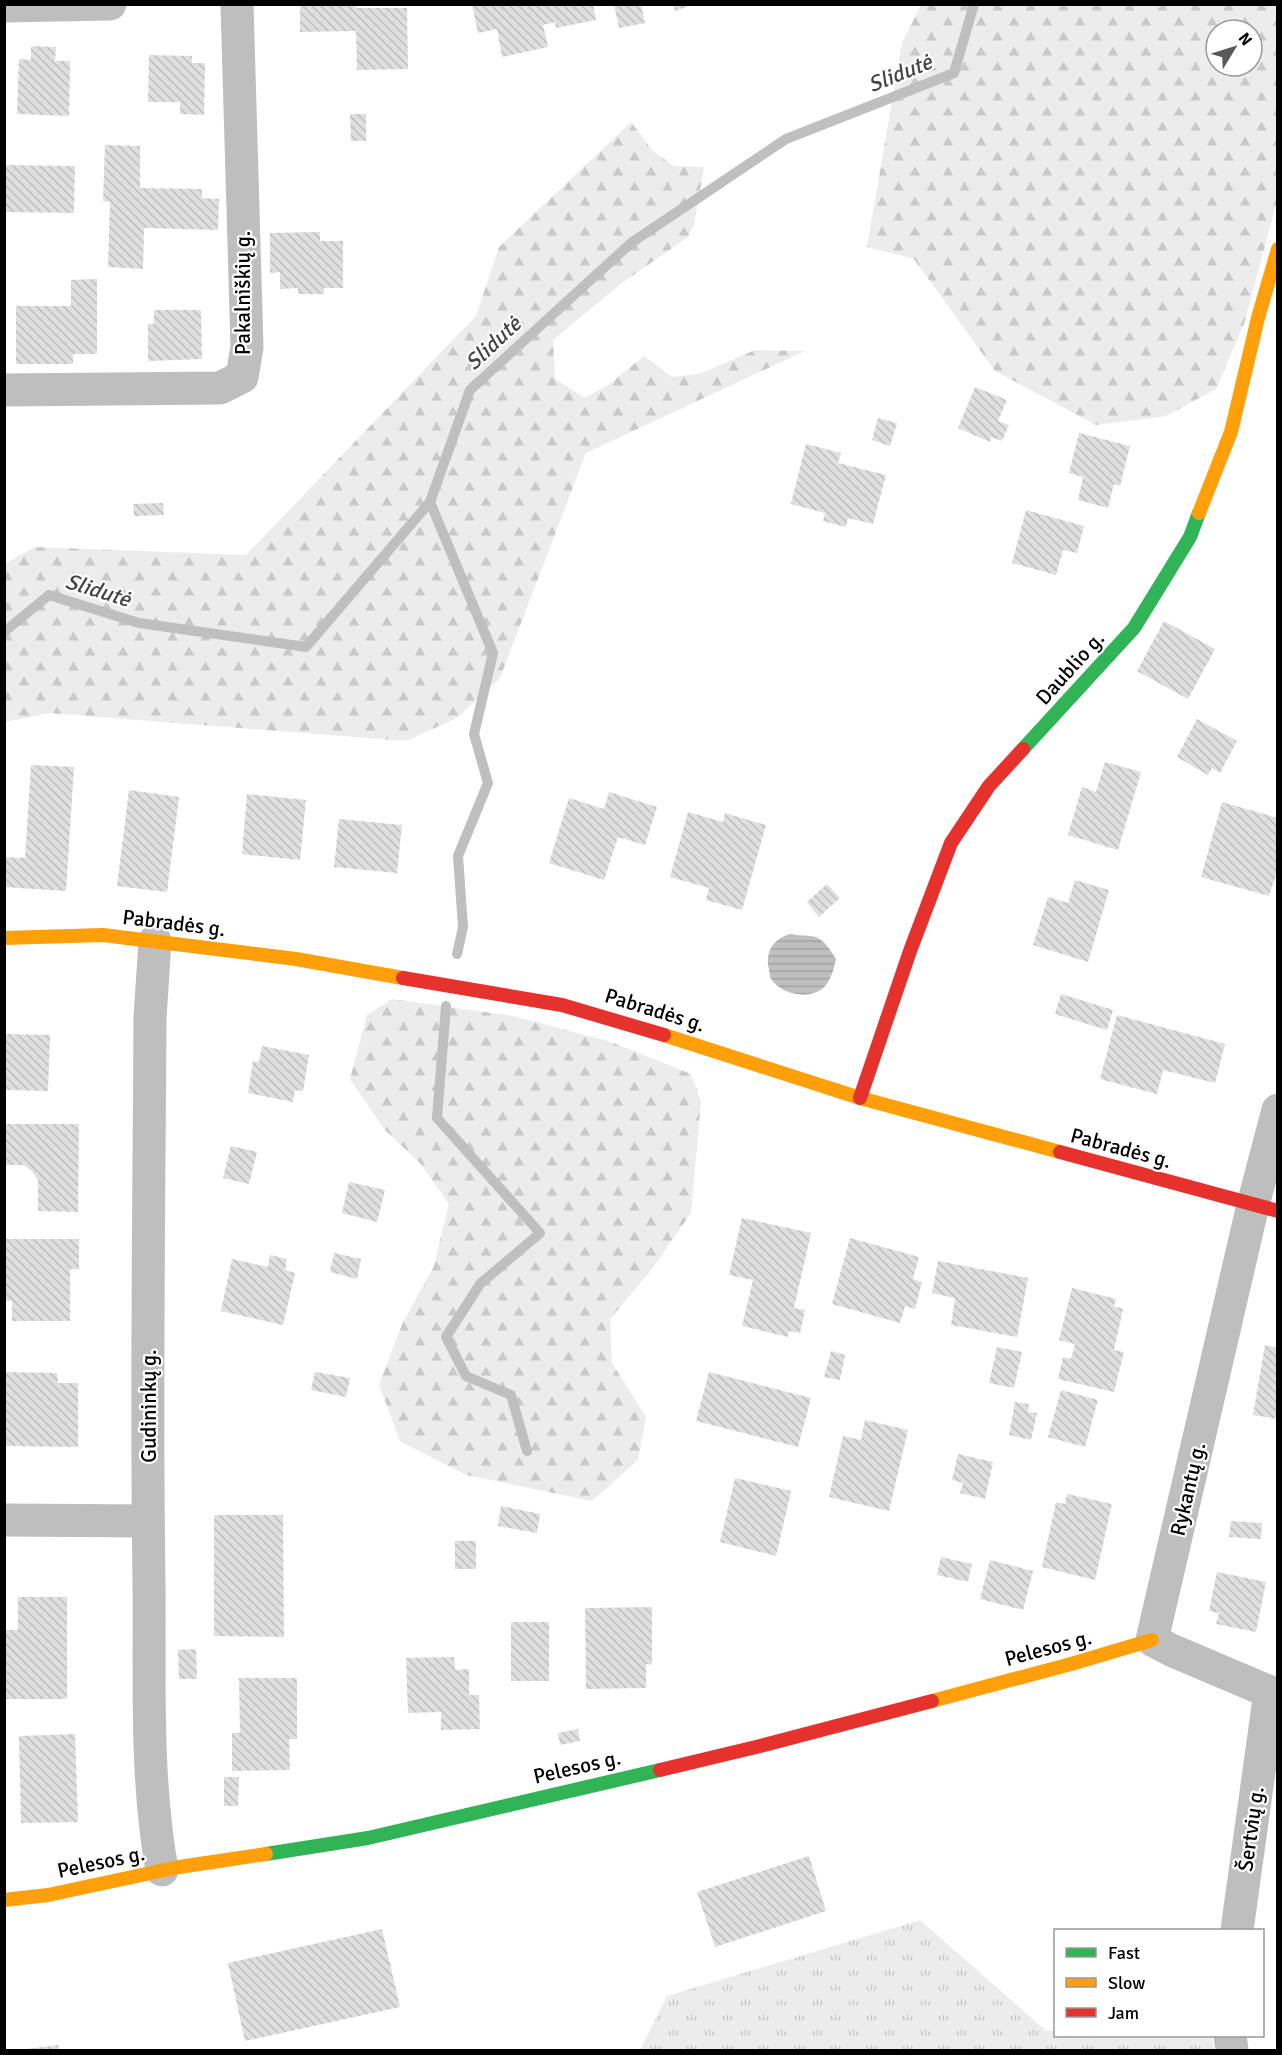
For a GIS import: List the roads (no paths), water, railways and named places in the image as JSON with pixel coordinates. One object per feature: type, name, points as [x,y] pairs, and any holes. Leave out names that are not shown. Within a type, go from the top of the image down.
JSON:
[{"type":"street","points":[[4,6],[110,4]]},
{"type":"street","name":"Pakalniškių g.","points":[[4,390],[220,388],[242,377],[247,347],[237,4]]},
{"type":"street","name":"Daublio g.","points":[[860,1098],[910,951],[951,843],[989,786],[1134,628],[1190,537],[1231,432],[1258,318],[1278,249]]},
{"type":"street","name":"Pabradės g.","points":[[4,938],[103,935],[155,941],[296,959],[562,1005],[683,1040],[860,1098],[1265,1208]]},
{"type":"street","name":"Gudininkų g.","points":[[155,941],[150,1018],[148,1521],[151,1760],[155,1829],[162,1870]]},
{"type":"street","name":"Rykantų g.","points":[[1152,1640],[1265,1208],[1278,1110]]},
{"type":"street","points":[[4,1520],[148,1521]]},
{"type":"street","points":[[1152,1640],[1274,1692]]},
{"type":"street","name":"Pelesos g.","points":[[4,1900],[48,1895],[162,1870],[368,1838],[756,1747],[1071,1664],[1152,1640]]},
{"type":"street","name":"Šertvių g.","points":[[1237,1929],[1274,1692]]},
{"type":"waterway","name":"Slidutė","points":[[4,632],[49,595],[139,623],[306,647],[430,502],[470,390],[631,243],[786,139],[954,73],[974,4]]},
{"type":"waterway","points":[[430,502],[493,653],[474,734],[488,783],[458,856],[463,927],[457,954]]},
{"type":"waterway","points":[[446,1006],[437,1118],[540,1233],[480,1284],[446,1337],[466,1376],[511,1395],[527,1451]]}]
